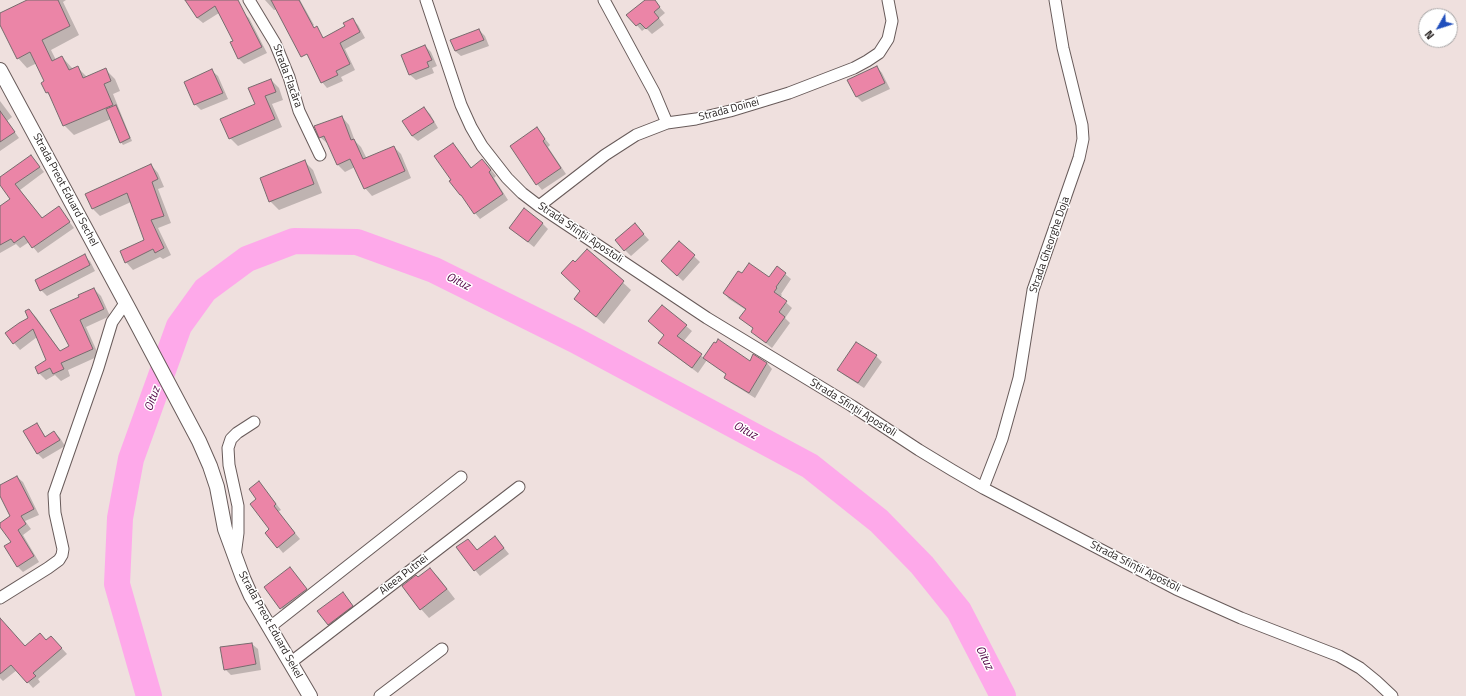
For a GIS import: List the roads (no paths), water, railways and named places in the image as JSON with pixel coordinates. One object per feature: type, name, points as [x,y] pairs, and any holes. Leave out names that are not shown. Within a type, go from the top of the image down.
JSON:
[{"type":"street","name":"Strada Flacăra","points":[[249,0],[275,43],[289,77],[299,111],[320,155]]},
{"type":"street","name":"Strada Sfinții Apostoli","points":[[426,0],[461,105],[471,127],[486,152],[507,178],[522,193],[539,206],[707,318],[858,410],[919,450],[983,488],[1176,589],[1241,618],[1339,656],[1360,668],[1392,696]]},
{"type":"street","points":[[604,0],[654,92],[667,122]]},
{"type":"street","name":"Strada Doinei","points":[[539,206],[636,135],[667,122],[696,119],[730,112],[789,93],[854,68],[867,61],[879,53],[888,39],[892,21],[888,0]]},
{"type":"street","name":"Strada Gheorghe Doja","points":[[983,488],[1002,439],[1019,378],[1033,290],[1079,158],[1083,139],[1082,125],[1063,48],[1055,0]]},
{"type":"street","name":"Strada Preot Eduard Sechel","points":[[0,70],[128,306]]},
{"type":"street","points":[[0,598],[52,565],[62,555],[63,549],[55,513],[54,494],[98,368],[112,322],[128,306]]},
{"type":"street","name":"Strada Preot Eduard Sekel","points":[[128,306],[199,441],[210,466],[217,487],[225,529],[235,558],[252,596],[310,696]]},
{"type":"street","points":[[235,558],[238,533],[238,506],[229,465],[228,448],[231,439],[237,433],[254,422]]},
{"type":"street","points":[[270,628],[461,477]]},
{"type":"street","name":"Aleea Putnei","points":[[290,663],[519,486]]},
{"type":"street","points":[[380,696],[442,649]]},
{"type":"waterway","name":"Oituz","points":[[149,696],[117,584],[120,518],[131,459],[179,326],[205,290],[247,259],[294,241],[357,242],[434,270],[575,340],[810,466],[879,521],[922,565],[959,611],[1003,696]]}]
